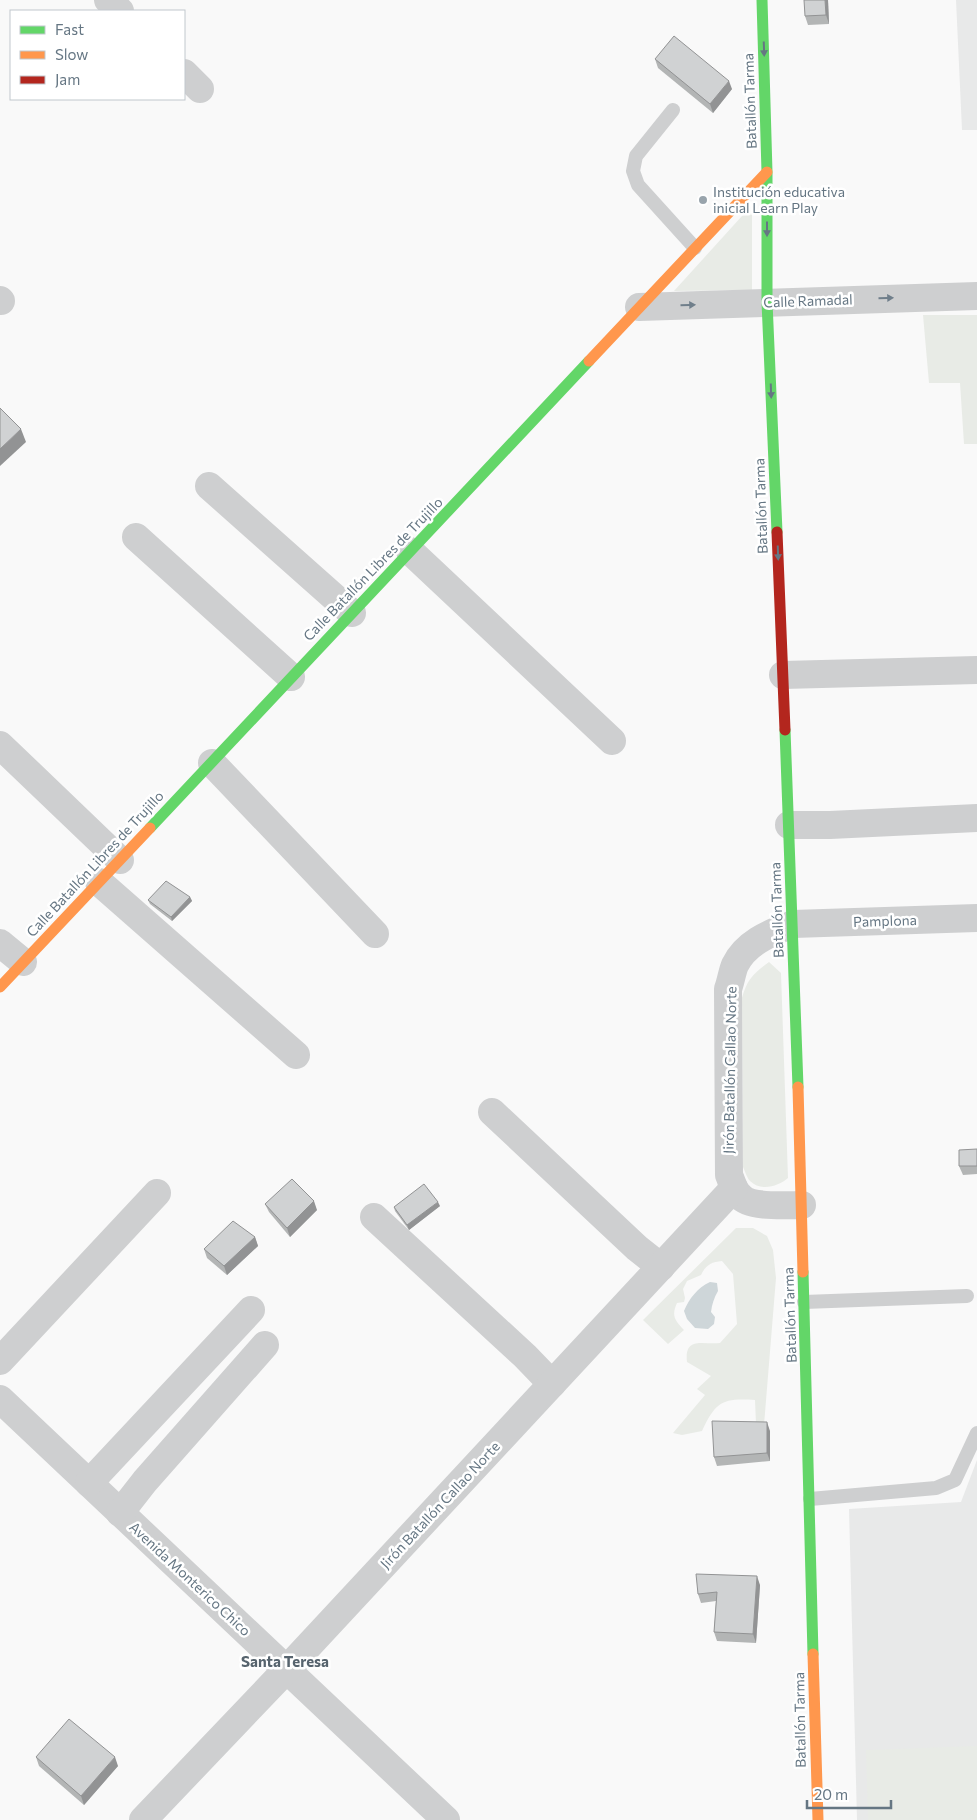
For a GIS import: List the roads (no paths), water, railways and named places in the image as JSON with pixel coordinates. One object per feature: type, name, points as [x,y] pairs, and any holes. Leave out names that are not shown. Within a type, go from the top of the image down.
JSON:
[{"type":"street","points":[[108,0],[119,10]]},
{"type":"street","name":"Batallón Tarma","points":[[762,0],[768,172],[768,302],[793,924],[818,1820]]},
{"type":"street","name":"Calle Batallón Libres de Trujillo","points":[[0,987],[768,172]]},
{"type":"street","name":"Calle Ramadal","points":[[640,307],[977,296]]},
{"type":"street","points":[[208,486],[352,613]]},
{"type":"street","points":[[136,537],[291,677]]},
{"type":"street","points":[[410,551],[612,741]]},
{"type":"street","points":[[783,675],[977,670]]},
{"type":"street","points":[[0,745],[120,860]]},
{"type":"street","points":[[212,763],[375,934]]},
{"type":"street","points":[[789,825],[830,825],[977,818]]},
{"type":"street","points":[[99,882],[296,1055]]},
{"type":"street","name":"Pamplona","points":[[793,924],[977,918]]},
{"type":"street","name":"Jirón Batallón Callao Norte","points":[[143,1820],[286,1670],[734,1188],[729,1175],[728,989],[735,965],[750,947],[766,934],[793,924]]},
{"type":"street","points":[[0,943],[23,962]]},
{"type":"street","points":[[492,1112],[637,1248],[661,1266]]},
{"type":"street","points":[[734,1188],[741,1198],[756,1204],[802,1205]]},
{"type":"street","points":[[0,1361],[157,1193]]},
{"type":"street","points":[[374,1217],[525,1356],[552,1384]]},
{"type":"street","points":[[89,1483],[251,1310]]},
{"type":"street","points":[[120,1513],[145,1480],[264,1345]]},
{"type":"street","name":"Avenida Monterico Chico","points":[[0,1399],[446,1820]]},
{"type":"lane","points":[[673,110],[636,156],[634,171],[638,185],[695,248]]},
{"type":"lane","points":[[804,1302],[967,1296]]},
{"type":"lane","points":[[810,1499],[936,1488],[955,1480],[977,1433]]},
{"type":"place","name":"Institución educativa inicial Learn Play","points":[[703,200]]},
{"type":"district","name":"Santa Teresa","points":[[285,1662]]}]
